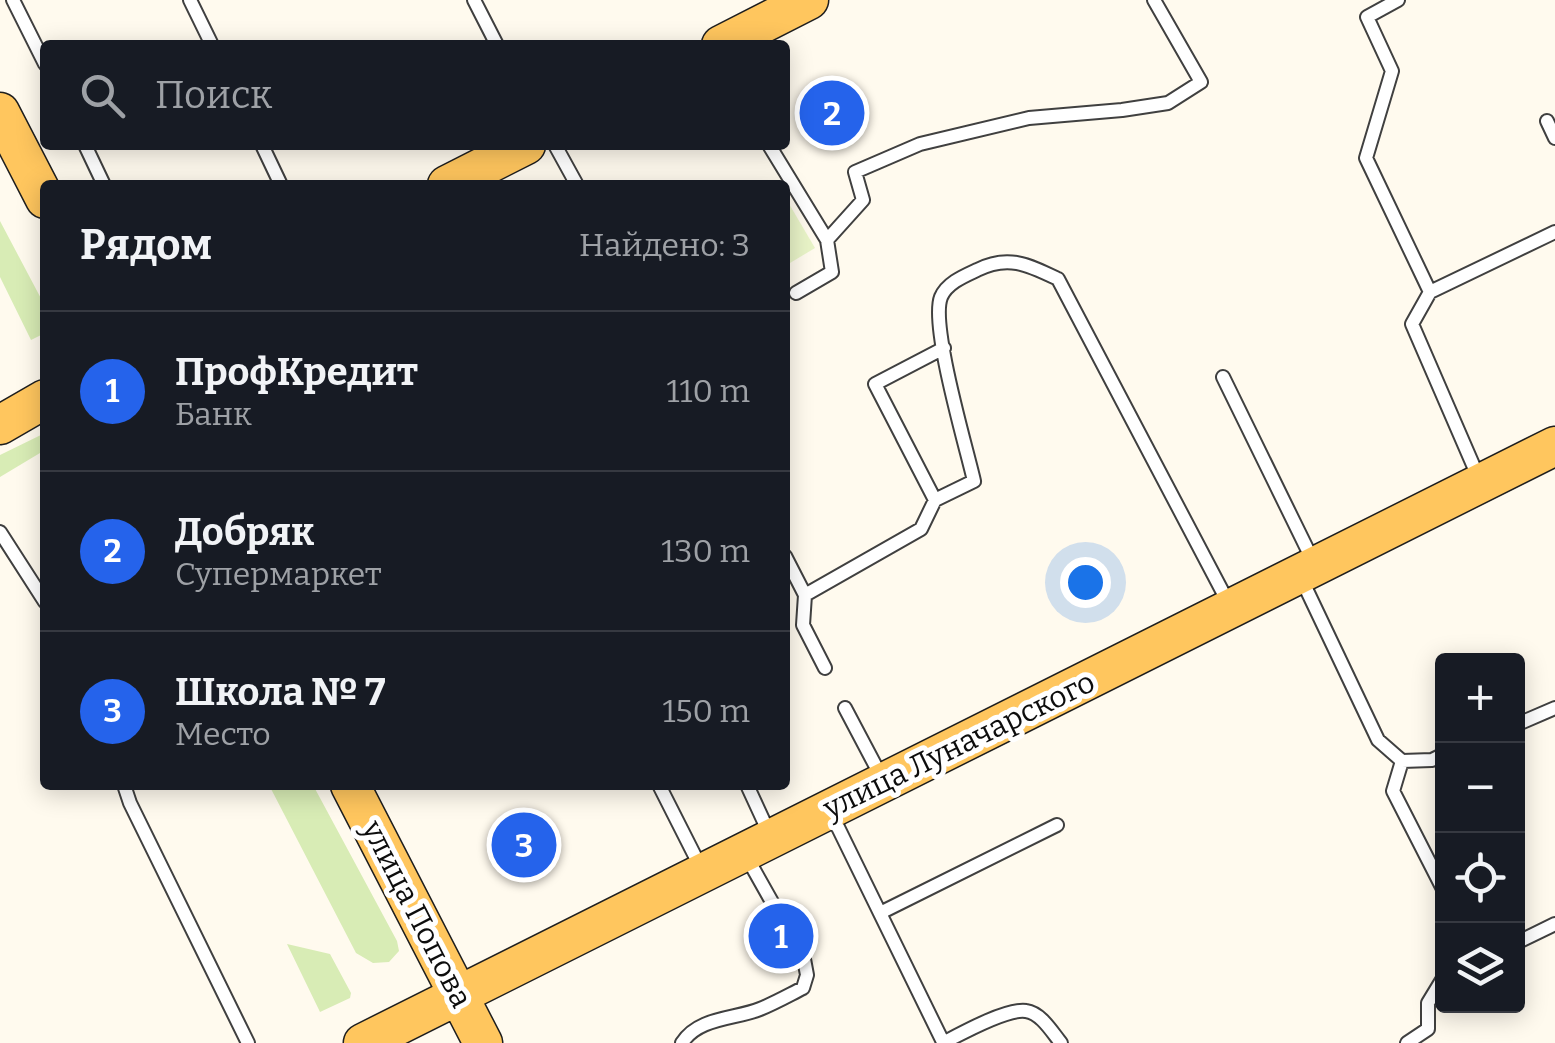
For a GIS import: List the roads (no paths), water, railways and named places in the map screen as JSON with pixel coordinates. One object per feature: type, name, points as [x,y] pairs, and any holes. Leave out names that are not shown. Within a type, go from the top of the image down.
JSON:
[{"type":"main road","points":[[732,40],[809,0]]},
{"type":"main road","points":[[0,112],[40,189]]},
{"type":"main road","points":[[457,180],[516,150]]},
{"type":"main road","points":[[0,424],[40,401]]},
{"type":"main road","name":"улица Луначарского","points":[[363,1043],[1555,446]]},
{"type":"main road","name":"улица Попова","points":[[353,790],[483,1043]]},
{"type":"lane","points":[[13,0],[40,54]]},
{"type":"lane","points":[[190,0],[210,40]]},
{"type":"lane","points":[[474,0],[494,40]]},
{"type":"lane","points":[[827,240],[863,200],[856,172],[920,144],[1029,118],[1168,103],[1201,82],[1154,0]]},
{"type":"lane","points":[[1398,0],[1367,17],[1392,71],[1366,158],[1430,292]]},
{"type":"lane","points":[[1546,121],[1555,138]]},
{"type":"lane","points":[[86,150],[102,180]]},
{"type":"lane","points":[[264,150],[280,180]]},
{"type":"lane","points":[[558,150],[574,180]]},
{"type":"lane","points":[[772,150],[827,240],[832,272],[796,293]]},
{"type":"lane","points":[[1480,482],[1412,324],[1430,292],[1555,232]]},
{"type":"lane","points":[[805,595],[921,530],[935,500],[974,481],[944,348],[939,311],[942,294],[956,280],[988,264],[1023,262],[1058,279],[1232,609]]},
{"type":"lane","points":[[935,500],[875,384],[944,348]]},
{"type":"lane","points":[[1224,377],[1378,740],[1402,761],[1435,758]]},
{"type":"lane","points":[[0,532],[40,594]]},
{"type":"lane","points":[[790,566],[805,595],[803,626],[825,668]]},
{"type":"lane","points":[[846,708],[884,782]]},
{"type":"lane","points":[[1525,721],[1555,708]]},
{"type":"lane","points":[[1402,761],[1393,792],[1435,873]]},
{"type":"lane","points":[[126,790],[248,1043]]},
{"type":"lane","points":[[662,790],[703,872]]},
{"type":"lane","points":[[682,1043],[687,1035],[728,1015],[756,1011],[804,988],[804,959],[758,845],[748,790]]},
{"type":"lane","points":[[829,809],[943,1043],[1024,1010],[1039,1016],[1061,1043]]},
{"type":"lane","points":[[880,914],[1057,826]]},
{"type":"lane","points":[[1525,939],[1555,924]]},
{"type":"lane","points":[[1434,1043],[1428,1029],[1428,1003],[1435,992]]},
{"type":"lane","points":[[1407,1043],[1428,1029]]},
{"type":"place","name":"Добряк","points":[[832,113]]},
{"type":"place","name":"Школа № 7","points":[[524,845]]},
{"type":"place","name":"ПрофКредит","points":[[781,936]]}]
